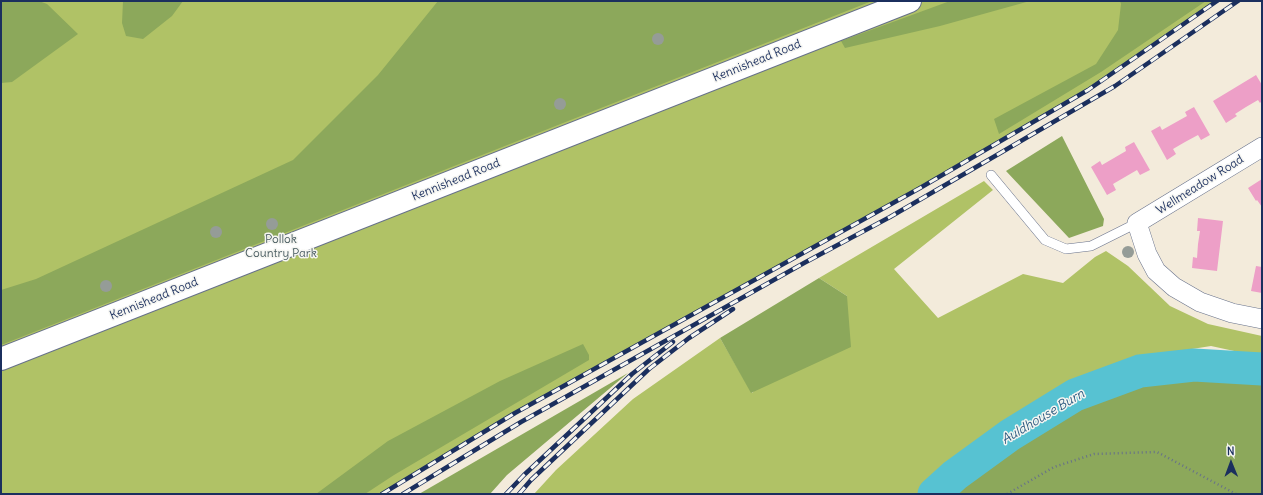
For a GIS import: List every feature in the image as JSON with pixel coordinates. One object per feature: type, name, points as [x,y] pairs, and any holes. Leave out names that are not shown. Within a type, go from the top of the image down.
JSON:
[{"type":"street","name":"Kennishead Road","points":[[1,359],[910,1]]},
{"type":"street","name":"Wellmeadow Road","points":[[1137,224],[1262,147]]},
{"type":"street","points":[[1137,224],[1147,254],[1156,271],[1174,287],[1200,302],[1232,313],[1262,319]]},
{"type":"lane","points":[[991,176],[1045,240],[1066,249],[1091,246],[1137,224]]},
{"type":"path","points":[[1007,494],[1054,467],[1094,454],[1157,452],[1236,494]]},
{"type":"green space","name":"Pollok Country Park","points":[[1,1],[1217,1],[1088,90],[920,188],[515,412],[382,494],[1,494]]},
{"type":"green space","points":[[1,1],[39,1],[47,4],[78,34],[12,82],[1,83]]},
{"type":"green space","points":[[123,1],[183,1],[172,16],[143,39],[126,36],[122,23]]},
{"type":"green space","points":[[438,1],[872,1],[1,345],[1,290],[36,279],[293,160],[378,75]]},
{"type":"green space","points":[[950,1],[1030,1],[940,26],[845,48],[841,41]]},
{"type":"green space","points":[[1120,1],[1206,1],[1101,72],[999,134],[994,119],[1096,64],[1118,30],[1121,4]]},
{"type":"green space","points":[[1062,136],[1104,219],[1103,226],[1069,238],[1006,171]]},
{"type":"green space","points":[[984,181],[993,190],[894,269],[938,318],[1023,274],[1063,283],[1095,257],[1106,251],[1128,266],[1170,306],[1208,324],[1262,336],[1262,357],[1211,346],[1141,357],[952,470],[924,494],[534,494],[556,470],[633,399],[720,338],[752,393],[847,296],[819,278]]},
{"type":"green space","points":[[819,278],[847,296],[851,347],[751,393],[720,338]]},
{"type":"green space","points":[[583,344],[589,355],[589,360],[394,475],[365,494],[316,494],[388,441],[500,381]]},
{"type":"green space","points":[[628,373],[507,475],[490,494],[419,494]]},
{"type":"green space","points":[[1205,374],[1262,377],[1262,494],[946,494],[1048,422],[1130,386]]},
{"type":"building","points":[[1256,75],[1262,85],[1262,101],[1260,103],[1258,100],[1246,107],[1235,114],[1237,116],[1226,123],[1213,101]]},
{"type":"building","points":[[1194,107],[1210,135],[1201,140],[1198,135],[1185,142],[1173,149],[1176,154],[1167,160],[1151,131],[1160,126],[1162,130],[1187,116],[1185,112]]},
{"type":"building","points":[[1134,142],[1150,170],[1140,175],[1137,170],[1113,184],[1116,190],[1107,195],[1091,167],[1100,161],[1102,165],[1126,151],[1125,147]]},
{"type":"building","points":[[1262,179],[1262,207],[1257,200],[1256,201],[1248,188]]},
{"type":"building","points":[[1198,218],[1223,221],[1217,271],[1192,268],[1193,257],[1197,258],[1200,231],[1197,231]]},
{"type":"building","points":[[1256,266],[1262,267],[1262,293],[1251,291]]},
{"type":"waterway","name":"Auldhouse Burn","points":[[934,494],[955,475],[1010,435],[1075,395],[1140,371],[1194,365],[1262,369]]},
{"type":"railway","points":[[382,494],[515,413],[920,188],[1088,90],[1217,1]]},
{"type":"railway","points":[[403,494],[521,422],[804,263],[890,217],[1115,86],[1238,1]]},
{"type":"railway","points":[[519,494],[531,480],[649,369],[689,338],[733,309]]},
{"type":"railway","points":[[506,494],[524,475],[632,374],[673,342]]}]
